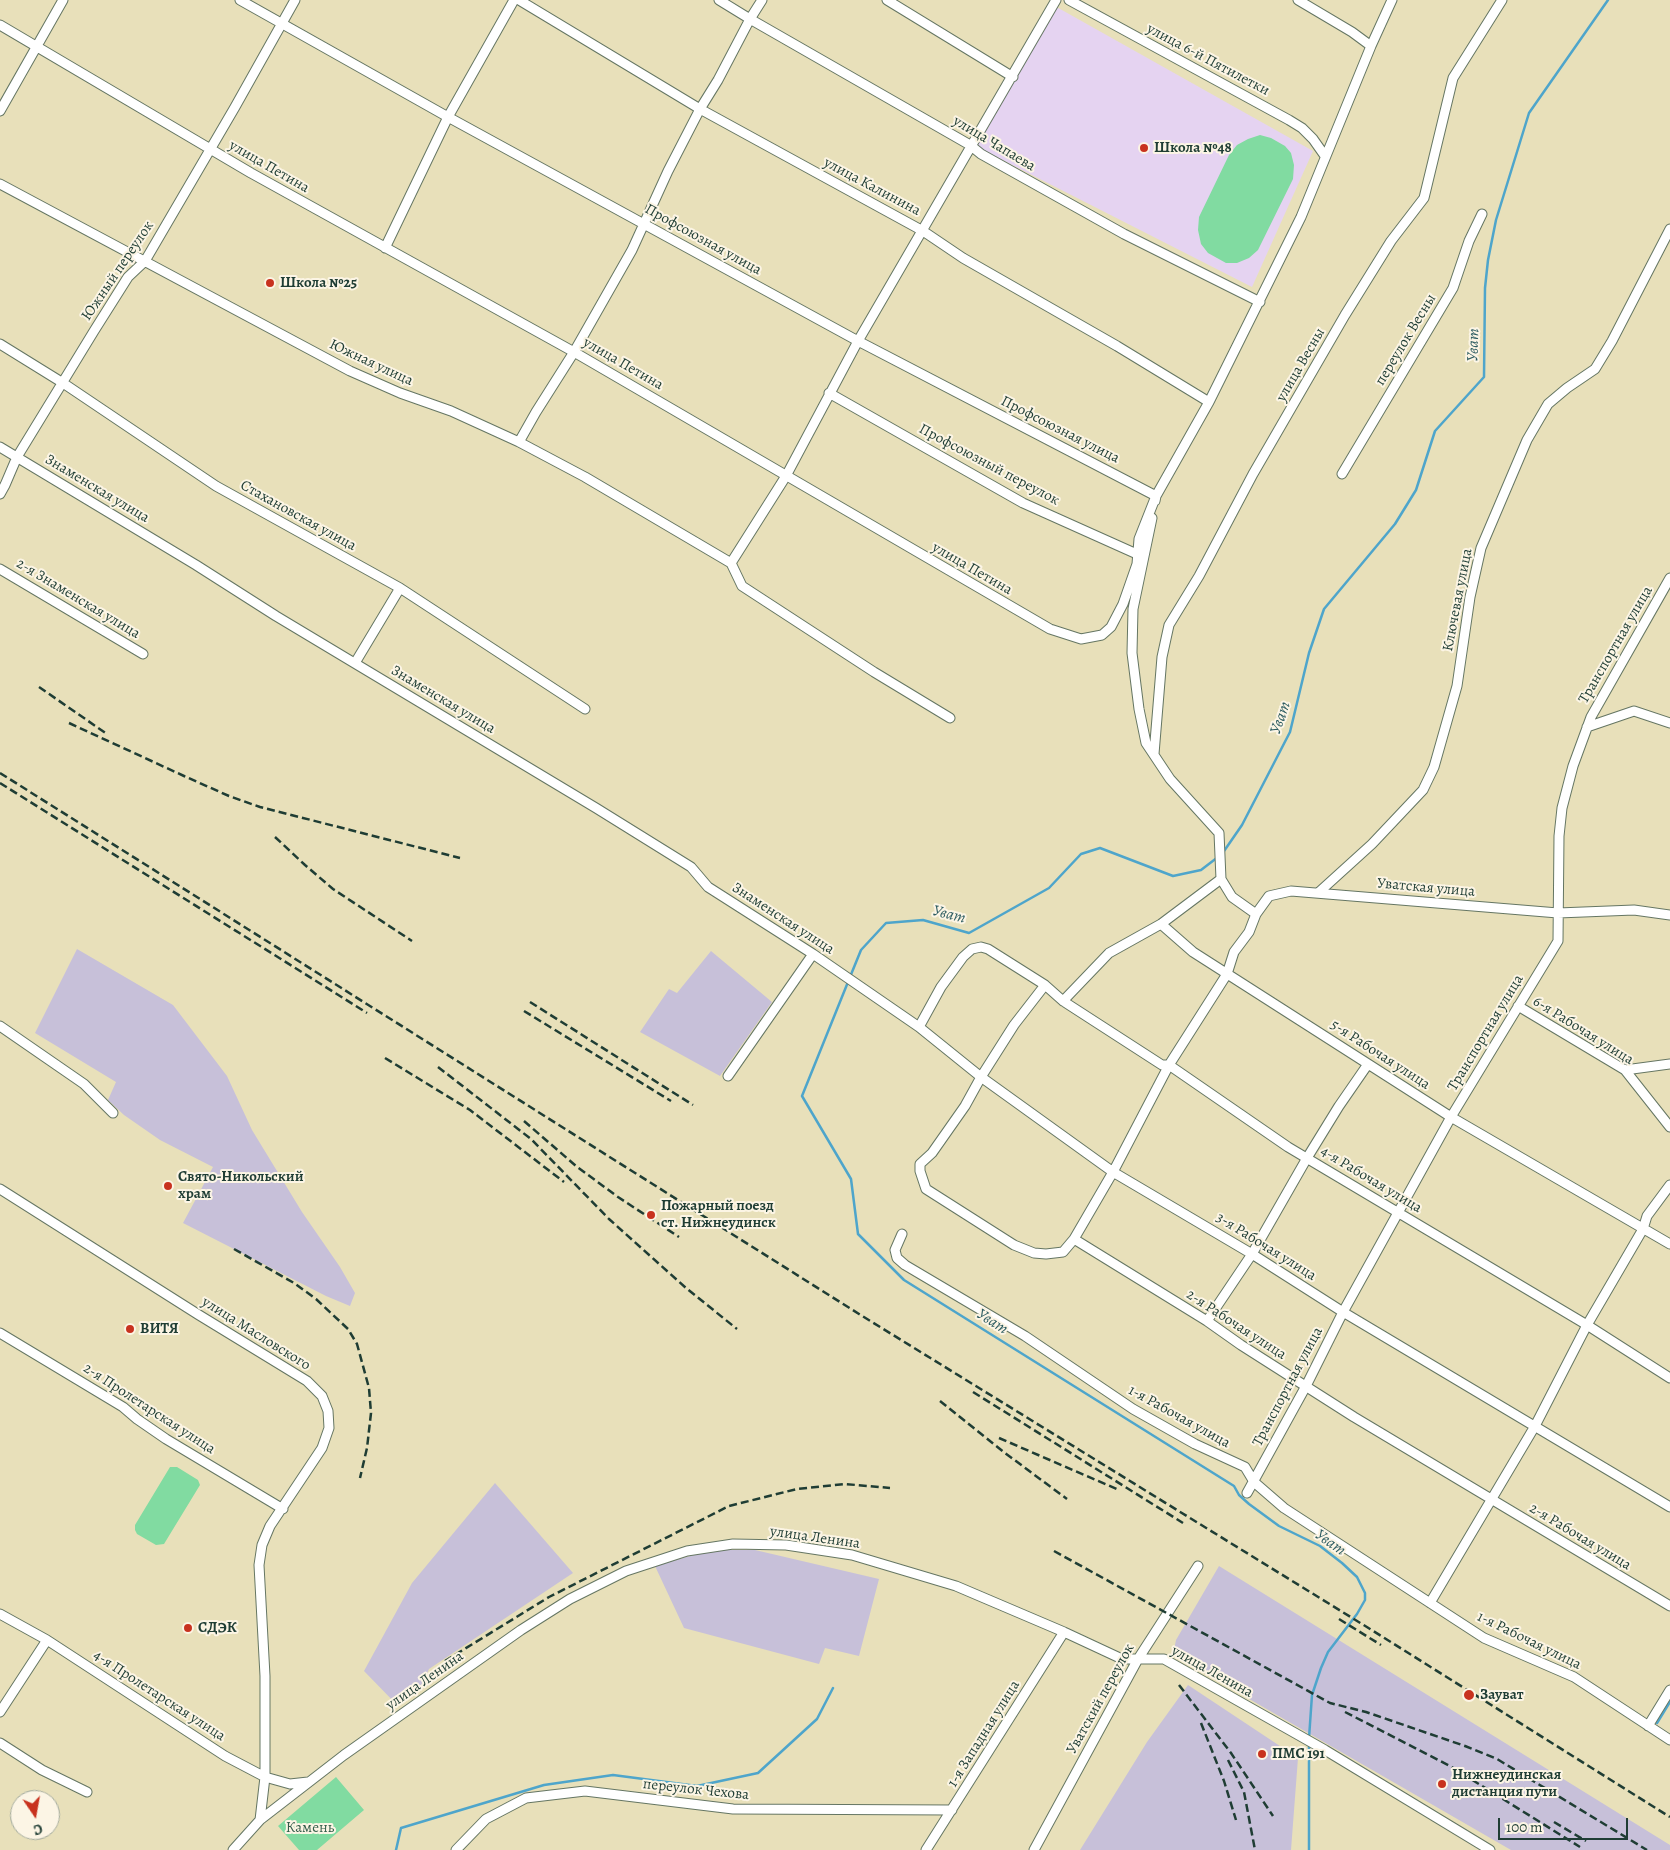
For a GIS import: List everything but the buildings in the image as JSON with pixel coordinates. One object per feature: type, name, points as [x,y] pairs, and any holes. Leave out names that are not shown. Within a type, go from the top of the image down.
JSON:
[{"type":"street","points":[[0,111],[63,0]]},
{"type":"street","name":"Профсоюзная улица","points":[[240,0],[448,117],[858,341],[1156,496]]},
{"type":"street","name":"Южный переулок","points":[[0,494],[17,456],[128,277],[145,261],[295,0]]},
{"type":"street","points":[[385,248],[448,117],[514,0]]},
{"type":"street","name":"улица Калинина","points":[[519,0],[700,109],[923,231],[963,258],[1117,346],[1209,402]]},
{"type":"street","name":"улица Чапаева","points":[[719,0],[970,145],[981,154],[1124,234],[1260,302]]},
{"type":"street","points":[[519,442],[574,352],[632,250],[668,171],[700,109],[762,0]]},
{"type":"street","points":[[886,0],[1012,77]]},
{"type":"street","points":[[950,718],[874,672],[742,586],[731,563],[786,476],[858,341],[923,231],[970,145],[1056,0]]},
{"type":"street","name":"улица 6-й Пятилетки","points":[[1069,0],[1289,120],[1313,139],[1325,156]]},
{"type":"street","points":[[1298,0],[1352,32],[1371,46]]},
{"type":"street","points":[[1256,914],[1232,897],[1220,879],[1219,833],[1170,779],[1146,743],[1139,709],[1132,653],[1133,609],[1156,496],[1209,402],[1301,217],[1371,46],[1392,0]]},
{"type":"street","name":"улица Весны","points":[[1154,754],[1162,658],[1169,625],[1200,576],[1253,474],[1345,315],[1391,241],[1424,198],[1453,78],[1502,0]]},
{"type":"street","name":"улица Петина","points":[[0,25],[210,149],[574,352],[1050,629],[1081,639],[1102,635],[1111,627],[1123,604],[1138,555],[1139,539],[1156,496]]},
{"type":"street","name":"Южная улица","points":[[0,184],[350,371],[400,393],[451,411],[519,442],[585,477],[731,563]]},
{"type":"street","name":"переулок Весны","points":[[1342,474],[1453,288],[1469,241],[1482,214]]},
{"type":"street","name":"Ключевая улица","points":[[1318,893],[1372,844],[1423,790],[1434,767],[1458,686],[1470,596],[1481,548],[1527,440],[1548,404],[1595,369],[1612,341],[1670,229]]},
{"type":"street","name":"Стахановская улица","points":[[0,344],[63,383],[216,486],[400,588],[585,709]]},
{"type":"street","name":"Профсоюзный переулок","points":[[829,393],[1023,503],[1138,555]]},
{"type":"street","name":"Знаменская улица","points":[[0,446],[354,663],[588,803],[691,868],[708,887],[812,954],[862,990]]},
{"type":"street","name":"2-я Знаменская улица","points":[[0,569],[143,654]]},
{"type":"street","name":"Транспортная улица","points":[[1247,1493],[1306,1386],[1343,1312],[1451,1117],[1558,941],[1559,836],[1562,808],[1573,766],[1587,727],[1666,590],[1670,578]]},
{"type":"street","points":[[354,663],[400,588]]},
{"type":"street","points":[[1587,727],[1634,710],[1670,723]]},
{"type":"street","points":[[1063,1001],[1109,953],[1161,924],[1220,879]]},
{"type":"street","name":"Уватская улица","points":[[1074,1239],[1113,1172],[1168,1065],[1227,974],[1234,952],[1249,932],[1256,914],[1269,896],[1290,891],[1558,913],[1634,910],[1670,915]]},
{"type":"street","name":"5-я Рабочая улица","points":[[1161,924],[1193,952],[1451,1117],[1670,1244]]},
{"type":"street","name":"4-я Рабочая улица","points":[[919,1027],[946,980],[963,957],[972,949],[988,948],[1045,985],[1063,1001],[1162,1065],[1168,1065],[1307,1158],[1587,1325],[1670,1378]]},
{"type":"street","points":[[728,1076],[812,954]]},
{"type":"street","points":[[1045,985],[1014,1025],[965,1106],[932,1152],[920,1164],[920,1171],[926,1189],[1014,1245],[1046,1254],[1063,1252],[1074,1239]]},
{"type":"street","name":"3-я Рабочая улица","points":[[862,990],[919,1027],[981,1077],[1113,1172],[1670,1507]]},
{"type":"street","name":"6-я Рабочая улица","points":[[1518,1006],[1625,1070],[1670,1127]]},
{"type":"street","points":[[0,1026],[84,1084],[113,1113]]},
{"type":"street","points":[[1207,1321],[1252,1254],[1307,1158],[1368,1064]]},
{"type":"street","points":[[1625,1070],[1670,1064]]},
{"type":"street","points":[[1430,1603],[1535,1426],[1587,1325],[1643,1228],[1647,1216],[1670,1186]]},
{"type":"street","name":"улица Масловского","points":[[0,1189],[199,1315],[307,1380],[322,1396],[328,1411],[329,1428],[322,1448],[270,1526],[262,1545],[259,1565],[265,1692],[265,1777],[260,1820]]},
{"type":"street","name":"1-я Рабочая улица","points":[[902,1234],[895,1250],[897,1258],[905,1265],[1025,1336],[1133,1408],[1195,1444],[1245,1467],[1254,1482],[1284,1508],[1484,1638],[1574,1677],[1670,1740]]},
{"type":"street","name":"2-я Рабочая улица","points":[[1074,1239],[1207,1321],[1306,1386],[1491,1500],[1670,1606]]},
{"type":"street","name":"2-я Пролетарская улица","points":[[0,1333],[123,1407],[166,1439],[283,1509]]},
{"type":"street","name":"улица Ленина","points":[[233,1850],[260,1820],[344,1755],[467,1668],[570,1599],[626,1571],[687,1551],[733,1544],[786,1545],[852,1556],[956,1586],[1064,1632],[1122,1660],[1164,1658],[1325,1750],[1490,1850]]},
{"type":"street","name":"Уватский переулок","points":[[1034,1850],[1138,1659],[1198,1566]]},
{"type":"street","name":"4-я Пролетарская улица","points":[[0,1614],[47,1640],[225,1756],[265,1777],[290,1784],[309,1782]]},
{"type":"street","name":"1-я Западная улица","points":[[926,1850],[1064,1632]]},
{"type":"street","points":[[0,1712],[47,1640]]},
{"type":"street","points":[[1648,1726],[1670,1690]]},
{"type":"street","points":[[0,1743],[42,1770],[87,1792]]},
{"type":"street","name":"переулок Чехова","points":[[456,1850],[486,1820],[526,1798],[585,1791],[733,1809],[952,1810]]},
{"type":"shaded area","name":"Школа №48","points":[[1053,5],[1313,151],[1252,287],[973,145]]},
{"type":"shaded area","points":[[77,949],[173,1005],[227,1076],[252,1130],[302,1212],[340,1267],[355,1293],[350,1306],[326,1296],[183,1223],[213,1167],[160,1140],[124,1115],[108,1100],[116,1082],[35,1033]]},
{"type":"shaded area","points":[[711,951],[772,1002],[720,1076],[640,1032],[669,989],[677,993]]},
{"type":"shaded area","points":[[495,1483],[573,1573],[429,1669],[421,1686],[398,1706],[364,1671],[412,1583]]},
{"type":"shaded area","points":[[711,1550],[755,1550],[879,1579],[859,1656],[825,1648],[819,1664],[684,1628],[655,1566]]},
{"type":"shaded area","points":[[1219,1566],[1670,1845],[1670,1850],[1511,1850],[1173,1655],[1176,1640]]},
{"type":"shaded area","points":[[1188,1685],[1298,1758],[1291,1850],[1080,1850],[1147,1742]]},
{"type":"green space","points":[[1260,135],[1271,138],[1285,146],[1291,153],[1294,165],[1293,179],[1258,250],[1249,258],[1237,263],[1226,263],[1208,253],[1201,244],[1198,230],[1199,217],[1229,155],[1237,145]]},
{"type":"green space","points":[[170,1467],[177,1467],[198,1480],[200,1485],[164,1544],[156,1545],[137,1534],[135,1525]]},
{"type":"green space","name":"Камень","points":[[336,1777],[364,1810],[317,1850],[299,1850],[278,1826]]},
{"type":"waterway","name":"Уват","points":[[1222,854],[1242,825],[1290,732],[1309,653],[1324,609],[1395,524],[1416,490],[1435,431],[1484,377],[1485,288],[1488,260],[1496,220],[1529,113],[1608,0]]},
{"type":"waterway","name":"Уват","points":[[850,977],[861,950],[886,923],[923,920],[969,933],[1049,888],[1081,854],[1100,848],[1173,876],[1201,870],[1218,857]]},
{"type":"waterway","name":"Уват","points":[[848,982],[802,1096],[851,1179],[858,1234],[904,1280],[1234,1486],[1239,1495],[1249,1504],[1279,1526],[1320,1546],[1357,1577],[1365,1593],[1365,1600],[1357,1614],[1328,1652],[1321,1668],[1312,1695],[1309,1738]]},
{"type":"waterway","points":[[396,1850],[401,1828],[544,1785],[613,1775],[697,1786],[758,1773],[817,1719],[833,1688]]},
{"type":"waterway","points":[[1657,1723],[1670,1702]]},
{"type":"waterway","name":"Уват","points":[[1309,1743],[1309,1850]]},
{"type":"railway","points":[[39,687],[107,734]]},
{"type":"railway","points":[[69,723],[229,796],[260,807],[460,858]]},
{"type":"railway","points":[[0,773],[859,1314],[1362,1624],[1670,1817]]},
{"type":"railway","points":[[0,783],[367,1013]]},
{"type":"railway","points":[[275,837],[333,889],[412,941]]},
{"type":"railway","points":[[530,1002],[693,1105]]},
{"type":"railway","points":[[524,1011],[671,1101]]},
{"type":"railway","points":[[385,1058],[470,1110],[564,1182]]},
{"type":"railway","points":[[438,1067],[531,1139],[609,1219],[686,1288],[737,1329]]},
{"type":"railway","points":[[524,1121],[576,1166],[618,1197],[679,1237]]},
{"type":"railway","points":[[234,1249],[294,1283],[316,1299],[348,1329],[357,1344],[369,1388],[371,1413],[367,1448],[360,1478]]},
{"type":"railway","points":[[973,1392],[1183,1523]]},
{"type":"railway","points":[[940,1401],[1067,1499]]},
{"type":"railway","points":[[999,1438],[1119,1490]]},
{"type":"railway","points":[[445,1661],[549,1597],[729,1506],[797,1489],[845,1484],[890,1488]]},
{"type":"railway","points":[[1054,1551],[1330,1703],[1366,1712],[1497,1759],[1647,1850]]},
{"type":"railway","points":[[1339,1619],[1381,1645]]},
{"type":"railway","points":[[1179,1685],[1231,1753],[1273,1816]]},
{"type":"railway","points":[[1345,1712],[1450,1766],[1580,1847]]},
{"type":"railway","points":[[1201,1723],[1224,1781],[1236,1820]]},
{"type":"railway","points":[[1228,1760],[1244,1792],[1255,1850]]},
{"type":"railway","points":[[1554,1822],[1586,1841]]},
{"type":"place","name":"Школа №48","points":[[1144,148]]},
{"type":"place","name":"Школа №25","points":[[270,283]]},
{"type":"place","name":"Свято-Никольский храм","points":[[168,1186]]},
{"type":"place","name":"Пожарный поезд ст. Нижнеудинск","points":[[651,1215]]},
{"type":"place","name":"ВИТЯ","points":[[130,1329]]},
{"type":"place","name":"СДЭК","points":[[188,1628]]},
{"type":"place","name":"Зауват","points":[[1469,1695]]},
{"type":"place","name":"ПМС 191","points":[[1262,1754]]},
{"type":"place","name":"Нижнеудинская дистанция пути","points":[[1442,1784]]}]
